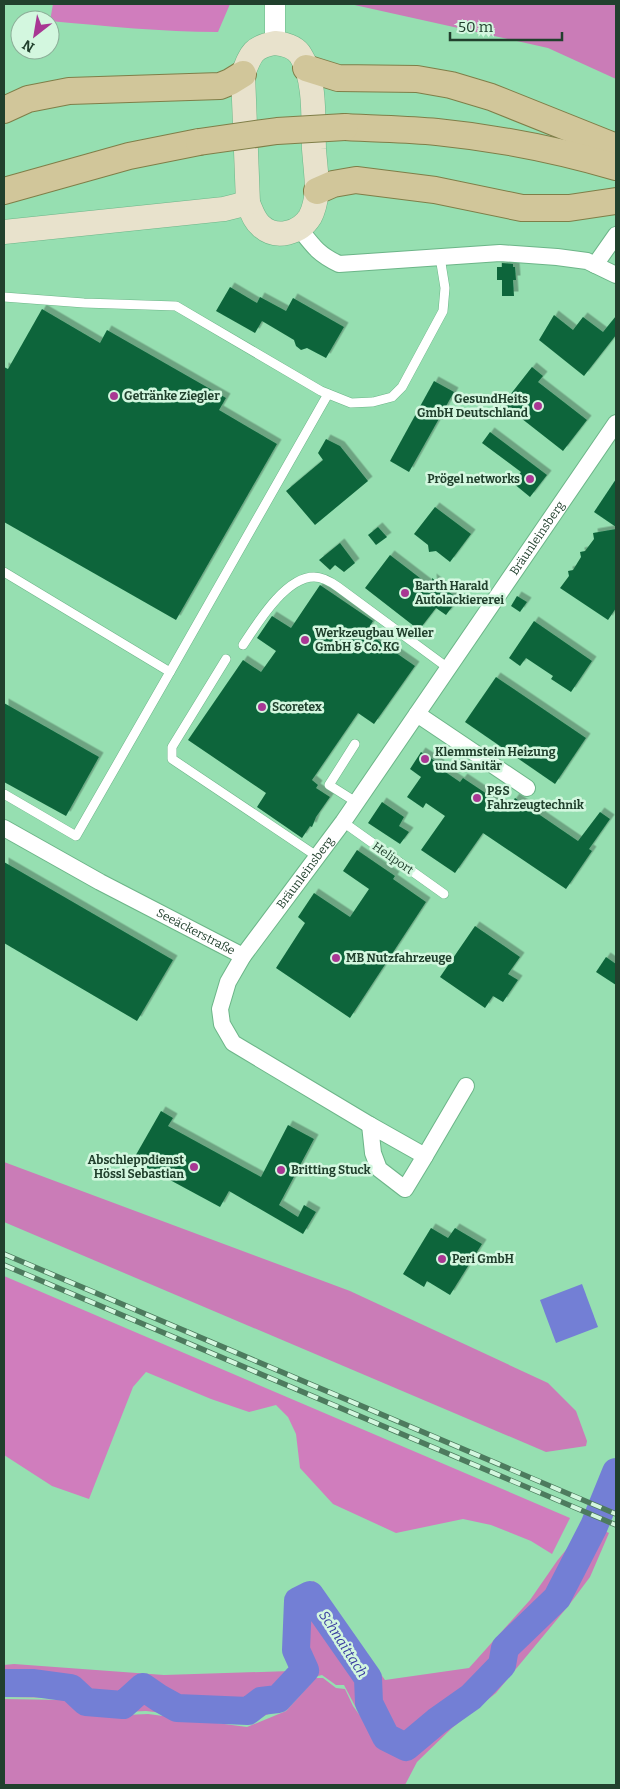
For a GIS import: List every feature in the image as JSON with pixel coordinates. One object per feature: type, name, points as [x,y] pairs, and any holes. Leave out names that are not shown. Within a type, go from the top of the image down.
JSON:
[{"type":"main road","points":[[275,42],[293,48],[301,55],[306,68],[312,91],[317,191],[310,216],[299,228],[288,234],[275,233],[262,228],[255,219],[248,203],[244,74],[254,50],[275,42]]},
{"type":"main road","points":[[306,68],[338,78],[417,79],[451,85],[491,97],[616,147]]},
{"type":"main road","points":[[4,110],[28,99],[69,91],[220,86],[244,74]]},
{"type":"main road","points":[[4,191],[129,156],[199,142],[277,131],[345,127],[436,132],[510,142],[616,167]]},
{"type":"main road","points":[[317,191],[334,184],[356,180],[435,190],[522,208],[569,208],[616,202]]},
{"type":"main road","points":[[4,232],[224,209],[248,203]]},
{"type":"street","points":[[275,4],[275,42]]},
{"type":"street","points":[[299,228],[314,249],[339,264],[500,253],[557,257],[587,262],[616,275]]},
{"type":"street","points":[[595,265],[616,235]]},
{"type":"street","name":"Bräunleinsberg","points":[[243,956],[343,822],[448,668],[613,434]]},
{"type":"street","points":[[417,714],[527,788]]},
{"type":"street","name":"Seeäckerstraße","points":[[4,828],[100,882],[243,956],[228,982],[220,1009],[222,1024],[233,1044],[425,1156]]},
{"type":"street","points":[[370,1124],[373,1153],[379,1170],[405,1189],[466,1086]]},
{"type":"lane","points":[[4,297],[84,303],[176,306],[328,394],[351,403],[373,402],[392,397],[402,387],[443,311],[445,288],[440,257]]},
{"type":"lane","points":[[4,794],[76,836],[328,394]]},
{"type":"lane","points":[[4,572],[170,672]]},
{"type":"lane","points":[[243,645],[280,596],[295,583],[304,578],[313,577],[326,580],[338,587],[448,668]]},
{"type":"lane","points":[[226,659],[172,747],[172,759],[318,857]]},
{"type":"lane","points":[[355,744],[329,785],[356,802]]},
{"type":"lane","name":"Heliport","points":[[343,822],[444,894]]},
{"type":"shaded area","points":[[53,4],[230,4],[218,32],[155,30],[60,22],[60,10],[52,10]]},
{"type":"shaded area","points":[[350,4],[616,4],[616,79],[548,48]]},
{"type":"shaded area","points":[[4,1162],[350,1291],[548,1383],[576,1411],[587,1441],[586,1446],[546,1452],[4,1222]]},
{"type":"shaded area","points":[[4,1276],[570,1518],[552,1554],[531,1541],[491,1525],[463,1519],[396,1533],[333,1504],[300,1468],[296,1434],[288,1417],[276,1405],[249,1412],[211,1399],[146,1372],[133,1387],[89,1499],[52,1486],[4,1455]]},
{"type":"shaded area","points":[[588,1523],[609,1533],[590,1577],[496,1693],[452,1728],[417,1762],[405,1785],[4,1785],[4,1699],[66,1700],[84,1710],[103,1716],[148,1714],[247,1727],[286,1711],[316,1678],[323,1678],[336,1688],[345,1689],[353,1706],[369,1728],[344,1685],[336,1685],[322,1675],[314,1677],[284,1708],[246,1723],[146,1711],[102,1713],[85,1709],[66,1698],[4,1697],[4,1665],[14,1664],[164,1675],[291,1671],[288,1595],[314,1581],[385,1680],[469,1668],[530,1600],[557,1561]]},
{"type":"water","points":[[582,1284],[598,1327],[556,1343],[540,1300]]},
{"type":"building","points":[[502,263],[513,264],[513,267],[515,267],[516,280],[513,280],[514,296],[502,296],[502,280],[497,280],[497,267],[502,267]]},
{"type":"building","points":[[230,287],[257,303],[260,297],[286,311],[293,298],[344,327],[326,358],[307,348],[301,350],[296,346],[294,340],[262,321],[255,333],[216,311]]},
{"type":"building","points":[[42,309],[100,343],[107,330],[226,398],[219,410],[277,444],[176,620],[4,522],[4,367],[8,369]]},
{"type":"building","points":[[554,315],[573,330],[583,317],[603,332],[616,316],[616,335],[584,376],[539,340]]},
{"type":"building","points":[[532,367],[543,376],[538,382],[587,420],[563,451],[503,404]]},
{"type":"building","points":[[434,381],[454,392],[409,472],[390,461]]},
{"type":"building","points":[[490,432],[547,475],[530,497],[513,483],[521,472],[482,443]]},
{"type":"building","points":[[326,439],[340,446],[368,481],[315,525],[286,491],[323,460],[318,453]]},
{"type":"building","points":[[616,479],[616,527],[594,512]]},
{"type":"building","points":[[435,507],[471,534],[450,562],[436,551],[429,552],[428,545],[414,534]]},
{"type":"building","points":[[378,527],[387,537],[376,545],[368,535]]},
{"type":"building","points":[[616,529],[616,608],[608,620],[560,588],[569,576],[568,571],[573,570],[581,557],[580,552],[585,551],[594,539],[593,533]]},
{"type":"building","points":[[340,543],[355,563],[344,572],[335,565],[330,570],[319,560]]},
{"type":"building","name":"Barth Harald Autolackiererei","points":[[390,555],[433,588],[432,578],[458,599],[446,615],[436,608],[419,630],[365,588]]},
{"type":"building","points":[[320,585],[373,621],[366,632],[415,666],[374,724],[358,713],[312,780],[318,785],[316,788],[330,797],[316,817],[312,827],[310,826],[302,838],[257,807],[266,793],[188,740],[243,660],[261,672],[276,651],[257,638],[272,616],[291,628]]},
{"type":"building","points":[[517,596],[527,602],[520,612],[511,606]]},
{"type":"building","points":[[534,621],[592,661],[571,692],[551,679],[553,676],[526,658],[520,666],[509,658]]},
{"type":"building","points":[[496,677],[586,738],[555,784],[465,722]]},
{"type":"building","points":[[4,703],[99,757],[66,816],[4,782]]},
{"type":"building","points":[[421,752],[440,764],[438,767],[460,782],[463,778],[508,808],[515,798],[578,841],[600,812],[610,819],[589,849],[592,851],[566,889],[483,833],[455,873],[421,850],[445,816],[426,803],[423,808],[407,797],[421,777],[410,769]]},
{"type":"building","points":[[382,802],[404,817],[399,826],[409,832],[400,844],[368,823]]},
{"type":"building","name":"MB Nutzfahrzeuge","points":[[357,850],[395,876],[393,879],[426,902],[350,1018],[276,968],[305,923],[298,917],[314,893],[350,917],[369,889],[343,871]]},
{"type":"building","points":[[4,862],[173,960],[137,1021],[4,943]]},
{"type":"building","points":[[475,926],[520,957],[508,974],[518,980],[503,1002],[493,996],[485,1008],[440,977]]},
{"type":"building","points":[[606,957],[616,964],[616,985],[596,972]]},
{"type":"building","points":[[161,1111],[173,1118],[168,1126],[261,1177],[288,1125],[314,1139],[279,1205],[298,1217],[304,1205],[316,1212],[303,1234],[229,1191],[220,1207],[133,1160]]},
{"type":"building","name":"Peri GmbH","points":[[431,1228],[448,1238],[455,1228],[482,1244],[450,1295],[427,1281],[424,1287],[403,1274]]},
{"type":"waterway","name":"Schnaittach","points":[[4,1683],[34,1683],[71,1688],[86,1702],[123,1705],[143,1687],[177,1708],[248,1711],[261,1701],[278,1699],[305,1670],[296,1650],[298,1601],[310,1595],[368,1678],[369,1703],[386,1737],[406,1747],[437,1721],[471,1697],[502,1665],[505,1648],[557,1598],[594,1526],[616,1472]]},
{"type":"railway","points":[[4,1254],[616,1514]]},
{"type":"railway","points":[[4,1265],[616,1525]]},
{"type":"place","name":"Getränke Ziegler","points":[[114,396]]},
{"type":"place","name":"GesundHeits GmbH Deutschland","points":[[538,406]]},
{"type":"place","name":"Prögel networks","points":[[530,479]]},
{"type":"place","name":"Barth Harald Autolackiererei","points":[[405,593]]},
{"type":"place","name":"Werkzeugbau Weller GmbH & Co. KG","points":[[305,640]]},
{"type":"place","name":"Scoretex","points":[[262,707]]},
{"type":"place","name":"Klemmstein Heizung und Sanitär","points":[[425,759]]},
{"type":"place","name":"P&S Fahrzeugtechnik","points":[[477,798]]},
{"type":"place","name":"MB Nutzfahrzeuge","points":[[336,958]]},
{"type":"place","name":"Abschleppdienst Hössl Sebastian","points":[[194,1167]]},
{"type":"place","name":"Britting Stuck","points":[[281,1170]]},
{"type":"place","name":"Peri GmbH","points":[[442,1259]]}]
